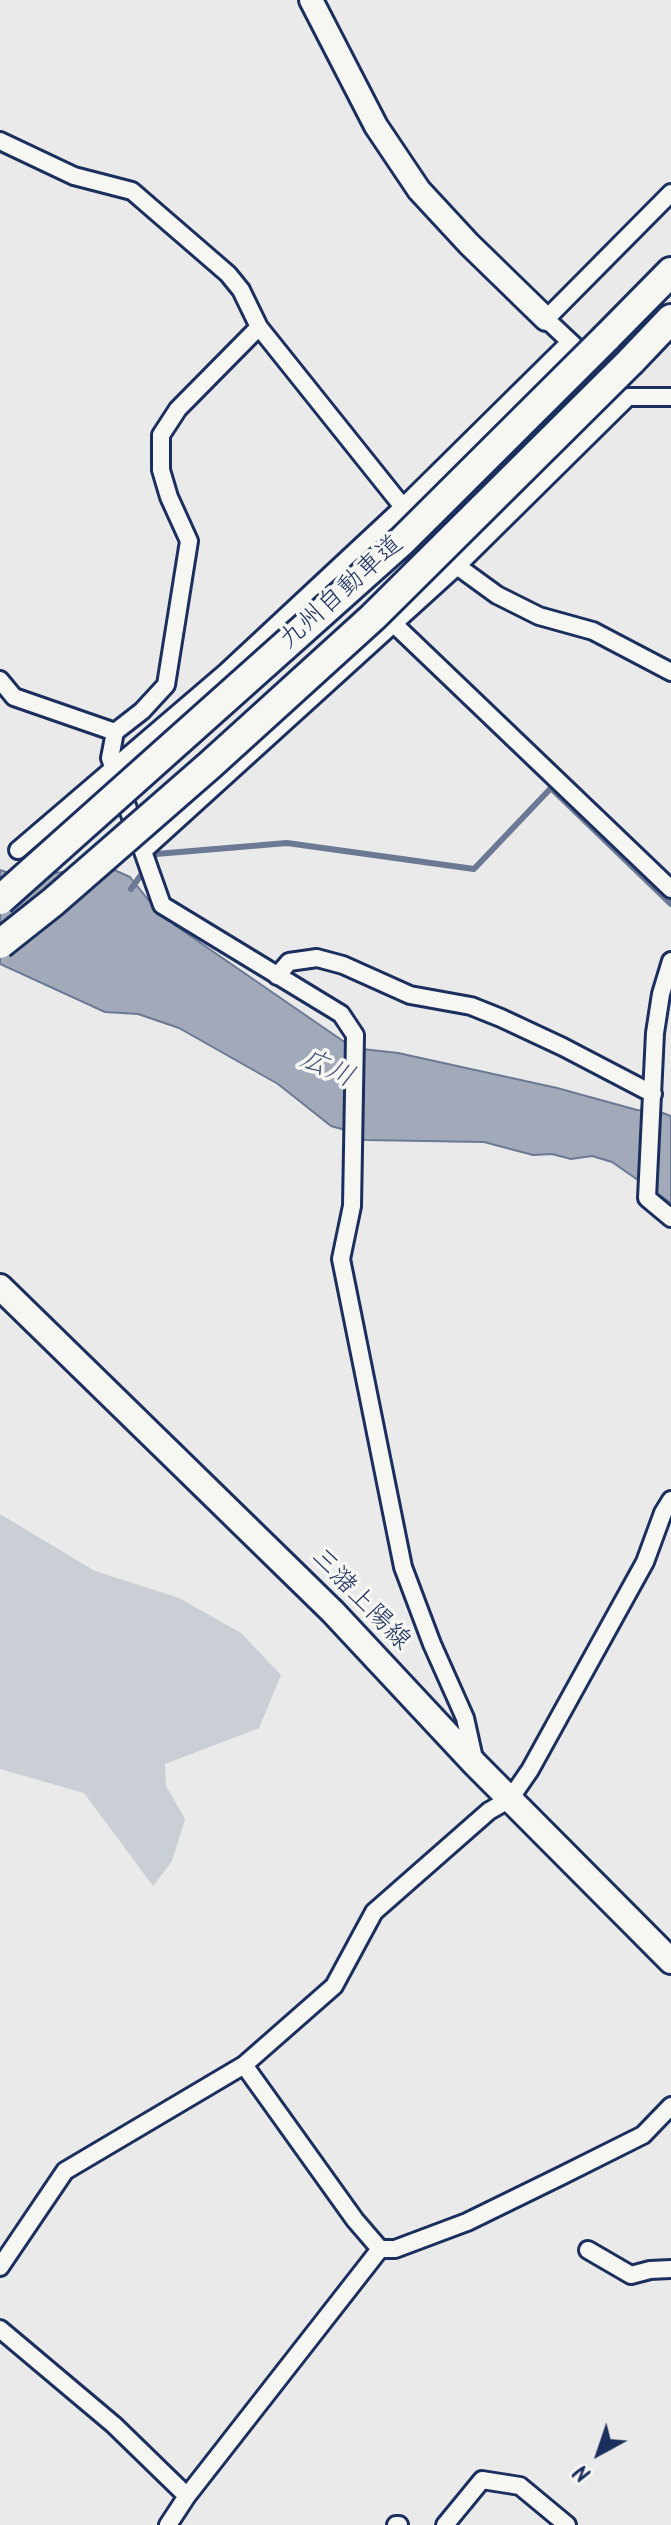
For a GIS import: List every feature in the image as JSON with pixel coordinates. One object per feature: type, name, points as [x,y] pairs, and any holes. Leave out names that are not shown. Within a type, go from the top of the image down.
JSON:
[{"type":"highway","name":"九州自動車道","points":[[0,900],[402,541],[671,272]]},
{"type":"highway","name":"九州自動車道","points":[[0,944],[53,902],[210,765],[373,617],[671,319]]},
{"type":"main road","name":"三潴上陽線","points":[[0,1287],[333,1612],[475,1764],[671,1961]]},
{"type":"street","points":[[311,0],[376,126],[419,190],[628,397],[671,397]]},
{"type":"street","points":[[0,141],[74,176],[132,191],[228,274],[241,290],[259,327],[428,538],[457,566],[497,595],[539,616],[593,631],[671,672]]},
{"type":"street","points":[[546,319],[671,193]]},
{"type":"street","points":[[259,327],[178,409],[161,435],[161,470],[169,497],[189,541],[166,685],[142,711],[115,732],[110,758],[162,905],[341,1014],[355,1035],[352,1206],[341,1259],[403,1567],[432,1644],[465,1718],[475,1764]]},
{"type":"street","points":[[18,850],[226,672],[403,507],[570,342]]},
{"type":"street","points":[[143,851],[457,566],[628,397]]},
{"type":"street","points":[[394,624],[671,889]]},
{"type":"street","points":[[0,680],[14,697],[115,732]]},
{"type":"street","points":[[277,976],[289,962],[317,958],[343,965],[410,995],[481,1010],[563,1047],[653,1096]]},
{"type":"street","points":[[671,961],[661,994],[655,1033],[647,1191],[647,1198],[671,1218]]},
{"type":"street","points":[[0,2267],[65,2171],[244,2065],[334,1986],[374,1912],[489,1811],[510,1799],[530,1770],[645,1562],[671,1500]]},
{"type":"street","points":[[244,2065],[355,2220],[380,2249],[395,2249],[467,2222],[559,2177],[643,2135],[671,2106]]},
{"type":"street","points":[[168,2525],[187,2496],[380,2249]]},
{"type":"street","points":[[588,2250],[631,2275],[671,2269]]},
{"type":"street","points":[[0,2329],[114,2425],[187,2496]]},
{"type":"street","points":[[445,2525],[482,2480],[520,2486],[567,2525]]},
{"type":"shaded area","points":[[0,1514],[95,1571],[179,1598],[241,1633],[281,1675],[259,1728],[165,1764],[166,1786],[185,1819],[172,1861],[153,1886],[84,1793],[0,1769]]},
{"type":"water","name":"広川","points":[[105,866],[130,877],[154,907],[176,926],[343,1041],[362,1049],[398,1053],[671,1116],[671,1203],[612,1162],[592,1156],[571,1159],[552,1154],[533,1155],[484,1142],[365,1140],[331,1126],[278,1084],[179,1028],[138,1014],[105,1012],[0,964],[0,870],[34,876]]},
{"type":"waterway","points":[[131,889],[156,854],[287,843],[474,869],[551,788],[671,904]]}]
